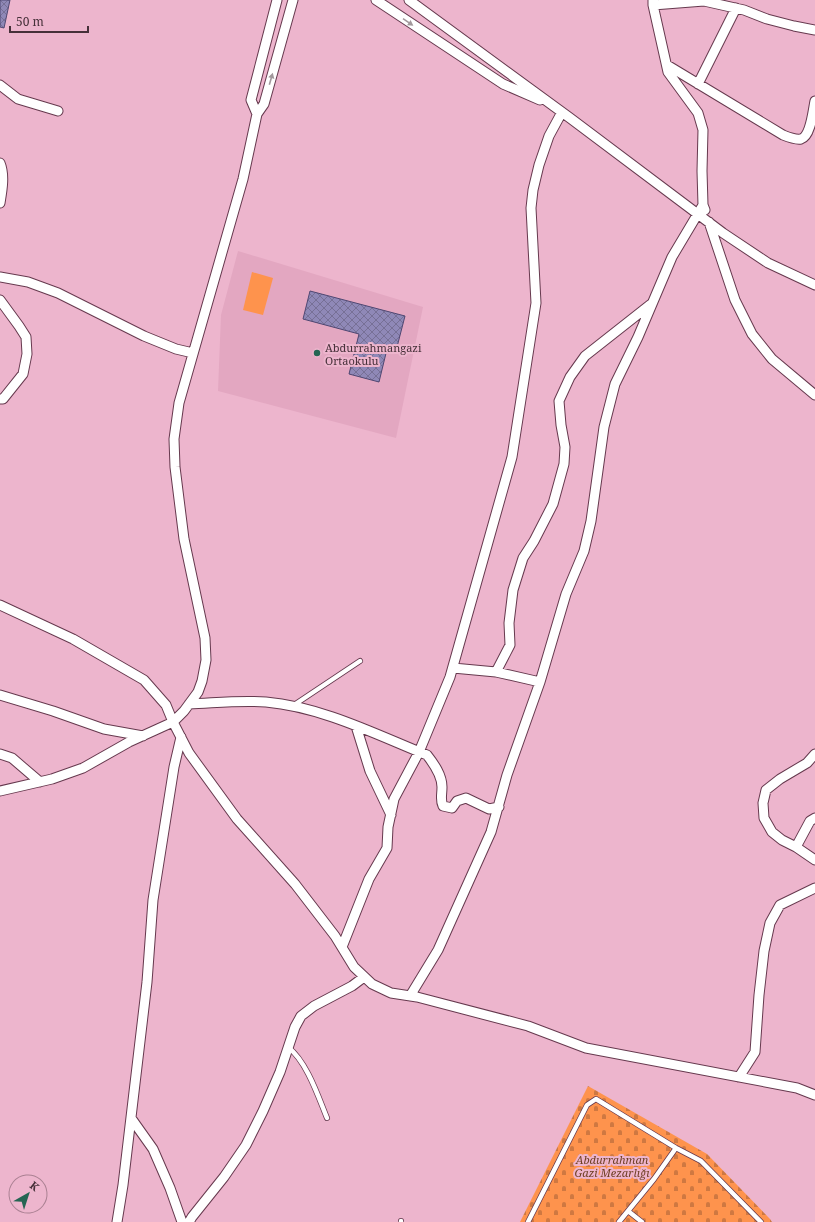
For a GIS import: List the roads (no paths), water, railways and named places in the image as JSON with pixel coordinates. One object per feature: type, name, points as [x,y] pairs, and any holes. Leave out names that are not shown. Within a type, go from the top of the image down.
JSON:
[{"type":"street","points":[[257,114],[251,100],[277,0]]},
{"type":"street","points":[[0,791],[52,779],[83,768],[129,742],[173,722],[198,692],[202,682],[205,670],[205,638],[184,539],[175,467],[174,439],[178,408],[243,179],[257,114],[264,104],[293,0]]},
{"type":"street","points":[[376,0],[503,84],[554,106]]},
{"type":"street","points":[[409,0],[554,106],[709,223],[768,263],[815,285]]},
{"type":"street","points":[[815,30],[767,19],[744,10],[704,0],[653,2],[668,72],[698,113],[703,130],[703,205],[735,300],[752,334],[772,359],[815,395]]},
{"type":"street","points":[[698,84],[736,8]]},
{"type":"street","points":[[667,65],[783,135],[795,139],[802,139],[809,131],[815,102]]},
{"type":"street","points":[[0,85],[18,99],[58,111]]},
{"type":"street","points":[[342,947],[369,879],[387,848],[388,827],[394,799],[419,752],[450,677],[512,457],[536,303],[530,208],[539,165],[549,136],[562,112]]},
{"type":"street","points":[[0,163],[2,169],[2,192],[0,203]]},
{"type":"street","points":[[410,996],[438,950],[491,832],[507,775],[540,682],[566,594],[584,551],[604,426],[615,384],[638,337],[672,257],[703,205]]},
{"type":"street","points":[[0,277],[28,282],[58,293],[144,336],[176,349],[193,353]]},
{"type":"street","points":[[0,300],[26,337],[27,354],[23,374],[3,399],[0,399]]},
{"type":"street","points":[[496,672],[510,644],[509,623],[513,590],[521,564],[553,504],[564,464],[565,447],[559,401],[570,377],[585,356],[652,303]]},
{"type":"street","points":[[0,605],[73,639],[144,680],[166,705],[189,753],[237,819],[295,884],[335,936],[354,967],[372,984],[391,993],[410,996],[528,1026],[586,1048],[797,1088],[815,1095]]},
{"type":"street","points":[[453,668],[496,672],[540,682]]},
{"type":"street","points":[[0,695],[53,711],[104,729],[143,736]]},
{"type":"street","points":[[189,704],[246,701],[266,702],[318,712],[427,755],[435,766],[442,786],[441,802],[443,806],[452,808],[457,802],[466,798],[489,809],[498,807]]},
{"type":"street","points":[[356,726],[370,771],[391,815]]},
{"type":"street","points":[[117,1222],[123,1185],[147,982],[153,900],[174,767],[181,737]]},
{"type":"street","points":[[0,754],[12,758],[40,782]]},
{"type":"street","points":[[815,754],[807,763],[780,779],[766,790],[763,803],[764,818],[772,832],[782,840],[796,847],[815,860]]},
{"type":"street","points":[[796,847],[810,821],[815,818]]},
{"type":"street","points":[[739,1077],[755,1052],[764,951],[770,923],[780,905],[815,888]]},
{"type":"street","points":[[189,1222],[224,1177],[246,1145],[280,1072],[295,1027],[302,1016],[314,1006],[352,986],[364,976]]},
{"type":"street","points":[[131,1118],[153,1149],[170,1188],[182,1222]]},
{"type":"lane","points":[[293,706],[360,660]]},
{"type":"lane","points":[[288,1048],[292,1050],[304,1066],[327,1118]]},
{"type":"lane","points":[[528,1222],[587,1105],[596,1099],[676,1148],[701,1161],[761,1222]]},
{"type":"lane","points":[[619,1222],[654,1179],[676,1148]]},
{"type":"lane","points":[[628,1211],[642,1222]]},
{"type":"place","name":"Abdurrahmangazi Ortaokulu","points":[[317,353]]},
{"type":"park label","name":"Abdurrahman Gazi Mezarlığı","points":[[612,1165]]}]
